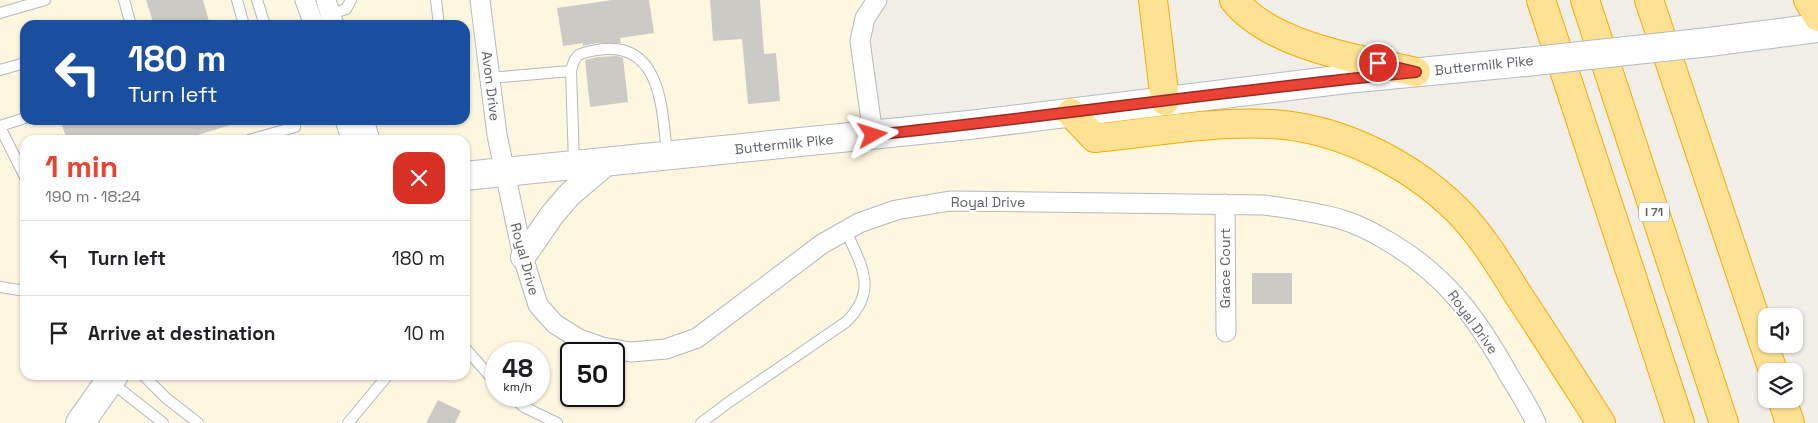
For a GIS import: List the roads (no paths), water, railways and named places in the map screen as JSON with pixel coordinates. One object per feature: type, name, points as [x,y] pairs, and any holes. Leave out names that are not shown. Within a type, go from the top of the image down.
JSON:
[{"type":"highway","points":[[1153,0],[1165,102]]},
{"type":"highway","points":[[1234,0],[1241,9],[1261,24],[1285,37],[1322,50],[1416,72]]},
{"type":"highway","points":[[1541,0],[1680,423]]},
{"type":"highway","name":"I 71","points":[[1585,0],[1724,423]]},
{"type":"highway","points":[[1650,0],[1770,363]]},
{"type":"highway","points":[[1808,0],[1818,17]]},
{"type":"highway","points":[[1071,113],[1095,138],[1240,123],[1300,127],[1361,145],[1404,169],[1429,186],[1457,210],[1482,239],[1601,423]]},
{"type":"highway","points":[[1785,408],[1790,423]]},
{"type":"main road","name":"Buttermilk Pike","points":[[470,175],[504,172],[575,177],[610,161],[873,135],[1165,102],[1346,79],[1525,62],[1818,28]]},
{"type":"main road","points":[[80,423],[107,380]]},
{"type":"street","points":[[305,0],[312,20]]},
{"type":"street","name":"Avon Drive","points":[[480,0],[494,120],[504,172]]},
{"type":"street","points":[[873,135],[860,41],[865,18],[877,0]]},
{"type":"street","name":"Royal Drive","points":[[504,172],[523,257],[538,305],[555,324],[579,339],[602,347],[631,352],[666,349],[698,338],[822,244],[859,223],[896,210],[950,201],[1225,204],[1264,205],[1303,210],[1344,220],[1372,232],[1413,256],[1434,274],[1459,298],[1491,342],[1536,423]]},
{"type":"street","points":[[523,257],[575,177]]},
{"type":"street","name":"Grace Court","points":[[1225,204],[1226,332]]},
{"type":"lane","points":[[0,13],[45,0]]},
{"type":"lane","points":[[124,0],[130,20]]},
{"type":"lane","points":[[237,0],[243,20]]},
{"type":"lane","points":[[257,0],[263,20]]},
{"type":"lane","points":[[330,13],[346,9],[351,0]]},
{"type":"lane","points":[[436,0],[438,20]]},
{"type":"lane","points":[[575,177],[571,71],[574,59],[581,52],[610,48],[623,50],[634,55],[651,72],[660,97],[667,155]]},
{"type":"lane","points":[[0,70],[20,64]]},
{"type":"lane","points":[[490,78],[571,71]]},
{"type":"lane","points":[[20,120],[0,127],[20,167]]},
{"type":"lane","points":[[265,135],[295,125]]},
{"type":"lane","points":[[701,423],[846,322],[855,313],[866,288],[863,269],[846,231]]},
{"type":"lane","points":[[0,287],[20,288]]},
{"type":"lane","points":[[470,354],[485,371]]},
{"type":"lane","points":[[113,380],[163,423]]},
{"type":"lane","points":[[148,380],[166,398],[198,423]]},
{"type":"lane","points":[[348,423],[384,380]]},
{"type":"lane","points":[[524,407],[557,423]]}]
